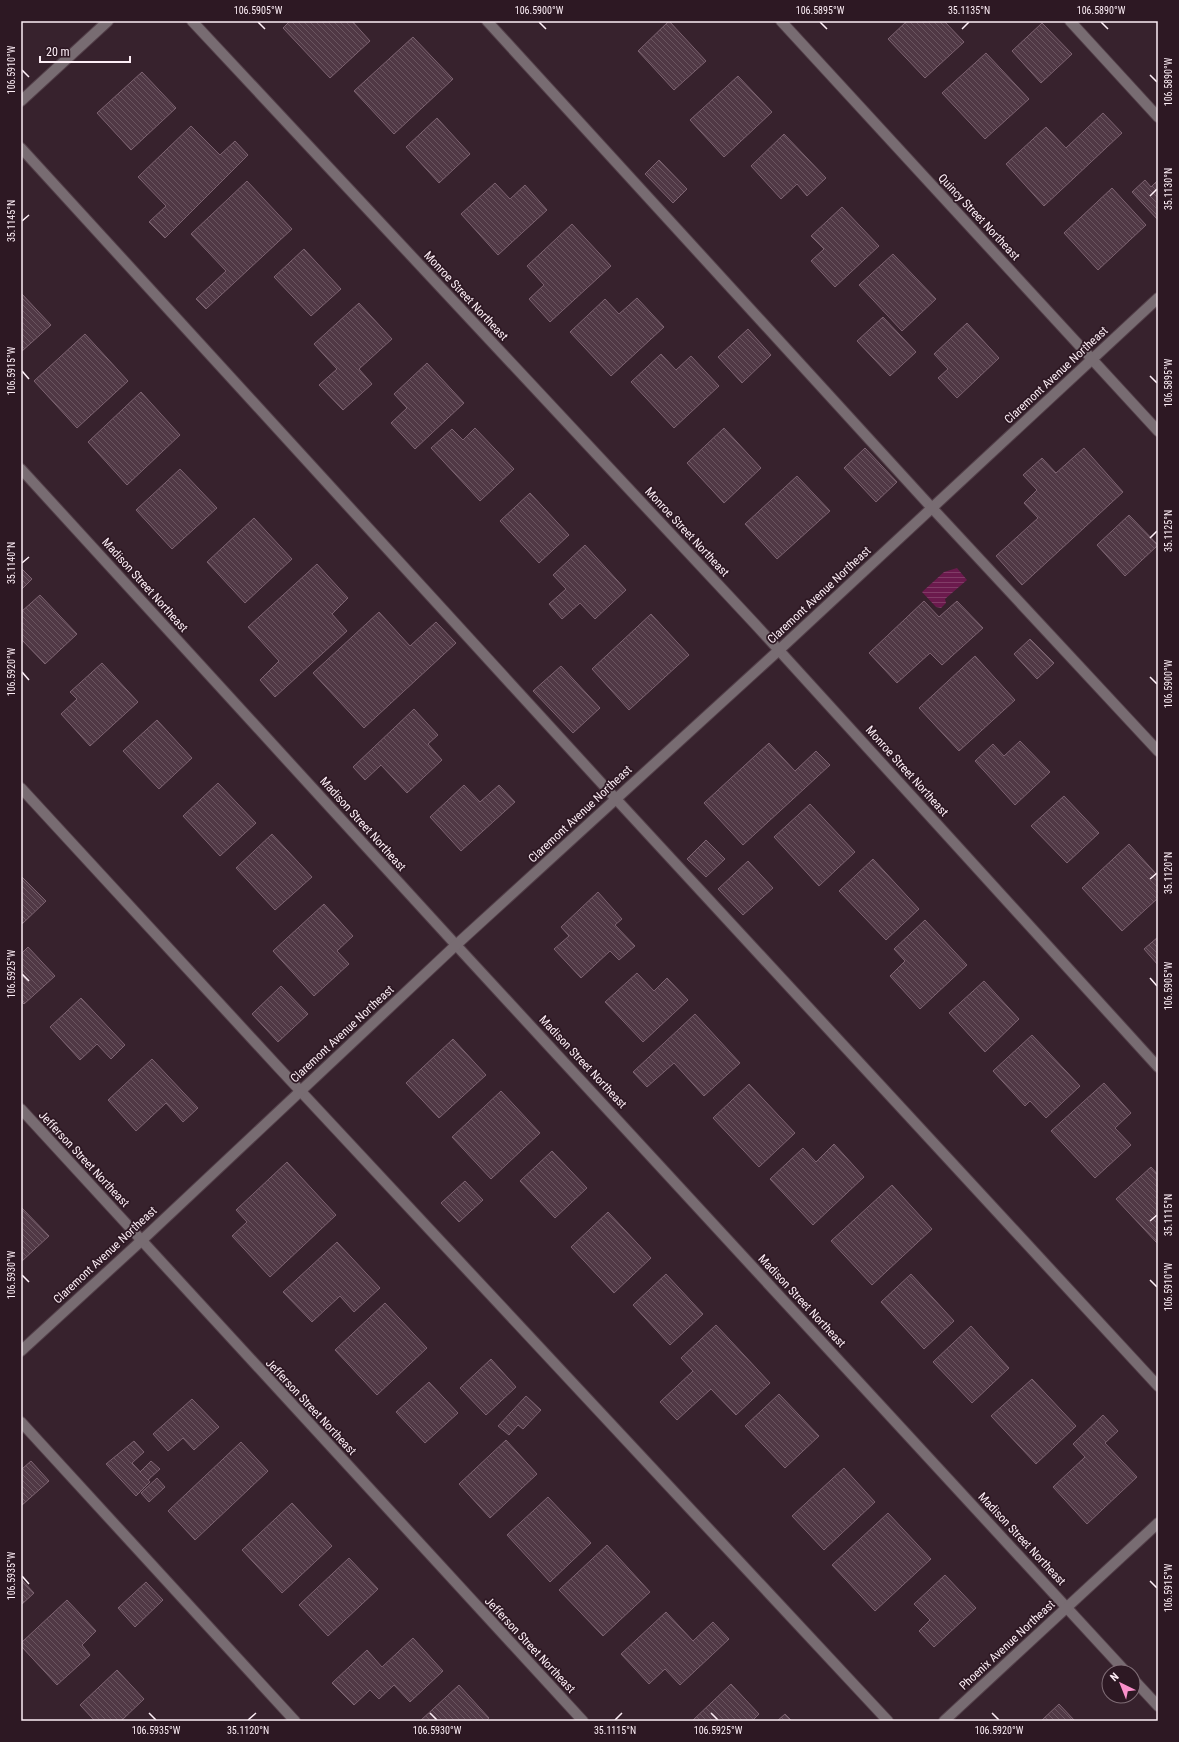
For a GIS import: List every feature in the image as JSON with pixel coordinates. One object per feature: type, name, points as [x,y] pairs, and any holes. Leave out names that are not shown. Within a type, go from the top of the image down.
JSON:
[{"type":"street","points":[[21,101],[108,21]]},
{"type":"street","name":"Monroe Street Northeast","points":[[192,21],[779,650],[1158,1067]]},
{"type":"street","points":[[487,21],[932,508],[1158,751]]},
{"type":"street","name":"Quincy Street Northeast","points":[[781,21],[1158,431]]},
{"type":"street","points":[[1070,21],[1158,117]]},
{"type":"street","points":[[21,148],[616,799],[1158,1386]]},
{"type":"street","name":"Claremont Avenue Northeast","points":[[21,1351],[141,1241],[456,945],[779,650],[1158,298]]},
{"type":"street","name":"Madison Street Northeast","points":[[21,469],[456,945],[1119,1664]]},
{"type":"street","points":[[21,788],[300,1091],[888,1721]]},
{"type":"street","name":"Jefferson Street Northeast","points":[[21,1109],[583,1721]]},
{"type":"street","points":[[21,1422],[295,1721]]},
{"type":"street","name":"Phoenix Avenue Northeast","points":[[944,1721],[1158,1524]]},
{"type":"street","points":[[1141,1688],[1158,1706]]},
{"type":"shaded area","points":[[957,568],[967,580],[945,599],[946,603],[941,608],[936,607],[922,592],[944,572]]},
{"type":"building","points":[[290,21],[352,21],[370,41],[330,78],[283,28]]},
{"type":"building","points":[[669,21],[706,61],[674,90],[638,51]]},
{"type":"building","points":[[907,21],[944,21],[964,42],[925,78],[888,39]]},
{"type":"building","points":[[1042,23],[1072,54],[1041,83],[1012,51]]},
{"type":"building","points":[[413,37],[453,79],[394,134],[354,91]]},
{"type":"building","points":[[986,53],[1029,99],[985,139],[942,93]]},
{"type":"building","points":[[142,72],[176,108],[131,150],[97,113]]},
{"type":"building","points":[[738,76],[772,112],[724,157],[690,120]]},
{"type":"building","points":[[1103,113],[1122,133],[1044,206],[1006,164],[1046,127],[1066,148]]},
{"type":"building","points":[[437,118],[470,154],[439,183],[406,147]]},
{"type":"building","points":[[191,126],[220,155],[235,141],[248,155],[165,238],[149,222],[166,206],[138,177]]},
{"type":"building","points":[[784,134],[826,178],[807,196],[797,184],[781,199],[751,166]]},
{"type":"building","points":[[659,160],[687,189],[673,203],[645,174]]},
{"type":"building","points":[[1145,180],[1151,187],[1158,180],[1158,220],[1132,192]]},
{"type":"building","points":[[247,181],[292,229],[206,309],[196,299],[226,271],[191,234]]},
{"type":"building","points":[[495,183],[510,199],[525,185],[547,210],[498,255],[461,214]]},
{"type":"building","points":[[1112,188],[1146,225],[1098,270],[1064,233]]},
{"type":"building","points":[[842,207],[879,246],[835,287],[811,261],[824,249],[811,236]]},
{"type":"building","points":[[572,224],[611,266],[550,322],[529,299],[544,285],[527,266]]},
{"type":"building","points":[[304,249],[341,289],[311,316],[274,277]]},
{"type":"building","points":[[893,254],[936,299],[902,331],[859,285]]},
{"type":"building","points":[[21,293],[51,325],[21,352]]},
{"type":"building","points":[[637,298],[664,327],[611,376],[570,332],[605,299],[619,314]]},
{"type":"building","points":[[359,303],[392,339],[359,369],[372,384],[343,410],[319,385],[337,369],[314,344]]},
{"type":"building","points":[[883,317],[916,352],[890,376],[857,341]]},
{"type":"building","points":[[967,323],[999,358],[957,398],[938,378],[948,369],[934,354]]},
{"type":"building","points":[[748,329],[771,355],[742,383],[718,357]]},
{"type":"building","points":[[85,334],[128,381],[77,428],[34,381]]},
{"type":"building","points":[[661,354],[676,370],[691,356],[719,386],[674,428],[631,382]]},
{"type":"building","points":[[427,363],[464,403],[415,449],[391,423],[407,408],[394,394]]},
{"type":"building","points":[[141,392],[180,435],[127,485],[88,442]]},
{"type":"building","points":[[475,428],[514,469],[480,501],[431,448],[452,429],[463,440]]},
{"type":"building","points":[[724,428],[761,468],[724,503],[687,463]]},
{"type":"building","points":[[865,448],[897,482],[876,502],[844,468]]},
{"type":"building","points":[[1084,448],[1123,492],[1022,585],[996,556],[1038,518],[1024,503],[1037,490],[1023,475],[1042,458],[1056,473]]},
{"type":"building","points":[[180,469],[217,508],[172,549],[136,510]]},
{"type":"building","points":[[797,476],[830,511],[777,559],[745,524]]},
{"type":"building","points":[[530,493],[569,535],[539,563],[500,521]]},
{"type":"building","points":[[1129,515],[1158,545],[1125,576],[1097,545]]},
{"type":"building","points":[[254,518],[292,559],[245,603],[207,562]]},
{"type":"building","points":[[585,545],[626,590],[595,619],[580,603],[562,619],[549,604],[566,589],[553,575]]},
{"type":"building","points":[[317,564],[348,598],[332,614],[347,631],[275,697],[260,680],[279,661],[248,627]]},
{"type":"building","points":[[21,568],[32,579],[21,590]]},
{"type":"building","points":[[40,595],[77,634],[45,664],[21,639],[21,612]]},
{"type":"building","points":[[924,601],[939,617],[957,601],[983,628],[942,665],[930,653],[897,683],[869,653]]},
{"type":"building","points":[[379,612],[410,646],[436,622],[456,643],[364,728],[313,673]]},
{"type":"building","points":[[651,614],[689,655],[629,710],[592,669]]},
{"type":"building","points":[[1030,639],[1054,663],[1037,679],[1014,654]]},
{"type":"building","points":[[975,656],[1015,700],[959,751],[919,708]]},
{"type":"building","points":[[102,663],[138,702],[90,746],[61,714],[77,699],[70,692]]},
{"type":"building","points":[[561,666],[600,708],[573,733],[533,691]]},
{"type":"building","points":[[414,709],[438,735],[428,744],[442,760],[407,793],[381,765],[365,780],[353,767]]},
{"type":"building","points":[[157,720],[192,758],[159,789],[123,751]]},
{"type":"building","points":[[1020,741],[1050,772],[1015,805],[975,761],[993,744],[1004,756]]},
{"type":"building","points":[[769,743],[795,771],[816,751],[830,765],[743,845],[704,803]]},
{"type":"building","points":[[218,783],[256,823],[220,856],[183,816]]},
{"type":"building","points":[[464,785],[480,802],[499,785],[515,802],[461,851],[430,817]]},
{"type":"building","points":[[1064,796],[1099,833],[1067,863],[1031,826]]},
{"type":"building","points":[[810,804],[855,852],[819,886],[774,837]]},
{"type":"building","points":[[272,834],[312,877],[275,910],[236,868]]},
{"type":"building","points":[[706,840],[725,859],[706,877],[687,859]]},
{"type":"building","points":[[1129,844],[1158,876],[1158,898],[1122,931],[1082,888]]},
{"type":"building","points":[[873,859],[919,909],[886,940],[839,891]]},
{"type":"building","points":[[748,861],[773,888],[743,915],[718,889]]},
{"type":"building","points":[[21,876],[46,901],[21,925]]},
{"type":"building","points":[[598,892],[622,919],[615,925],[635,946],[619,960],[610,951],[581,978],[554,949],[569,936],[561,927]]},
{"type":"building","points":[[324,904],[353,936],[337,951],[349,964],[314,996],[273,951]]},
{"type":"building","points":[[925,920],[967,965],[920,1009],[890,976],[905,961],[894,949]]},
{"type":"building","points":[[1158,937],[1158,965],[1144,949]]},
{"type":"building","points":[[28,947],[55,976],[24,1004],[21,1001],[21,954]]},
{"type":"building","points":[[637,973],[654,991],[667,978],[688,1000],[643,1042],[605,1002]]},
{"type":"building","points":[[984,981],[1019,1019],[985,1052],[949,1013]]},
{"type":"building","points":[[281,986],[308,1014],[278,1042],[252,1014]]},
{"type":"building","points":[[81,998],[125,1045],[111,1059],[97,1044],[80,1060],[50,1027]]},
{"type":"building","points":[[695,1014],[740,1063],[704,1096],[674,1063],[647,1087],[633,1072]]},
{"type":"building","points":[[1032,1035],[1080,1086],[1046,1118],[1030,1101],[1025,1106],[993,1071]]},
{"type":"building","points":[[453,1039],[486,1075],[439,1118],[406,1083]]},
{"type":"building","points":[[152,1059],[198,1108],[183,1122],[166,1103],[136,1131],[108,1100]]},
{"type":"building","points":[[1104,1083],[1131,1113],[1115,1128],[1131,1145],[1095,1178],[1051,1131]]},
{"type":"building","points":[[749,1084],[795,1133],[759,1167],[713,1118]]},
{"type":"building","points":[[501,1091],[540,1133],[491,1179],[452,1137]]},
{"type":"building","points":[[834,1144],[864,1177],[813,1225],[770,1179],[803,1148],[816,1162]]},
{"type":"building","points":[[552,1151],[587,1188],[555,1218],[520,1181]]},
{"type":"building","points":[[287,1162],[336,1215],[270,1277],[232,1236],[247,1222],[236,1210]]},
{"type":"building","points":[[1151,1167],[1158,1175],[1157,1243],[1116,1199]]},
{"type":"building","points":[[465,1181],[483,1200],[459,1222],[441,1203]]},
{"type":"building","points":[[892,1185],[932,1229],[872,1285],[831,1241]]},
{"type":"building","points":[[21,1207],[49,1236],[21,1262]]},
{"type":"building","points":[[608,1212],[651,1258],[614,1293],[571,1247]]},
{"type":"building","points":[[337,1242],[380,1288],[354,1312],[340,1296],[312,1322],[283,1292]]},
{"type":"building","points":[[666,1274],[703,1314],[670,1345],[633,1305]]},
{"type":"building","points":[[911,1274],[954,1321],[924,1349],[881,1302]]},
{"type":"building","points":[[385,1303],[427,1348],[377,1395],[335,1350]]},
{"type":"building","points":[[716,1325],[770,1383],[736,1415],[711,1389],[677,1420],[660,1402],[693,1371],[681,1358]]},
{"type":"building","points":[[971,1326],[1009,1368],[972,1403],[933,1362]]},
{"type":"building","points":[[491,1359],[516,1387],[486,1415],[460,1388]]},
{"type":"building","points":[[1032,1379],[1076,1426],[1036,1464],[991,1416]]},
{"type":"building","points":[[429,1382],[458,1413],[425,1443],[396,1412]]},
{"type":"building","points":[[779,1394],[819,1436],[785,1468],[745,1426]]},
{"type":"building","points":[[526,1396],[541,1410],[523,1429],[518,1425],[509,1435],[498,1426]]},
{"type":"building","points":[[192,1399],[219,1427],[194,1450],[183,1438],[168,1451],[153,1434]]},
{"type":"building","points":[[1103,1415],[1118,1431],[1105,1443],[1137,1477],[1087,1524],[1053,1487],[1085,1457],[1073,1444]]},
{"type":"building","points":[[506,1440],[537,1474],[490,1518],[459,1484]]},
{"type":"building","points":[[134,1441],[144,1452],[132,1463],[150,1482],[136,1496],[106,1464]]},
{"type":"building","points":[[241,1442],[268,1471],[195,1540],[168,1511]]},
{"type":"building","points":[[31,1461],[49,1481],[21,1506],[21,1468],[22,1469]]},
{"type":"building","points":[[151,1461],[160,1469],[148,1480],[140,1472]]},
{"type":"building","points":[[844,1468],[875,1502],[824,1550],[792,1516]]},
{"type":"building","points":[[157,1478],[165,1487],[149,1502],[141,1493]]},
{"type":"building","points":[[548,1497],[591,1543],[550,1582],[507,1535]]},
{"type":"building","points":[[292,1503],[332,1546],[282,1593],[242,1550]]},
{"type":"building","points":[[888,1513],[931,1559],[875,1611],[832,1565]]},
{"type":"building","points":[[607,1545],[650,1592],[603,1636],[559,1590]]},
{"type":"building","points":[[349,1558],[378,1589],[328,1636],[299,1605]]},
{"type":"building","points":[[945,1575],[976,1608],[934,1647],[919,1631],[930,1620],[914,1604]]},
{"type":"building","points":[[21,1579],[34,1593],[21,1605]]},
{"type":"building","points":[[146,1582],[163,1600],[135,1627],[118,1608]]},
{"type":"building","points":[[67,1600],[96,1631],[82,1645],[90,1655],[57,1685],[21,1646],[21,1643]]},
{"type":"building","points":[[666,1612],[693,1641],[713,1622],[729,1639],[680,1685],[665,1669],[649,1684],[621,1654]]},
{"type":"building","points":[[413,1638],[443,1671],[410,1702],[394,1685],[379,1699],[370,1690],[354,1705],[332,1683],[367,1650],[382,1667]]},
{"type":"building","points":[[117,1670],[144,1699],[121,1721],[95,1721],[80,1705]]},
{"type":"building","points":[[731,1684],[759,1714],[752,1721],[692,1721]]},
{"type":"building","points":[[459,1685],[489,1718],[486,1721],[420,1721]]},
{"type":"building","points":[[1059,1704],[1075,1721],[1041,1721]]},
{"type":"building","points":[[785,1714],[792,1721],[777,1721]]}]
